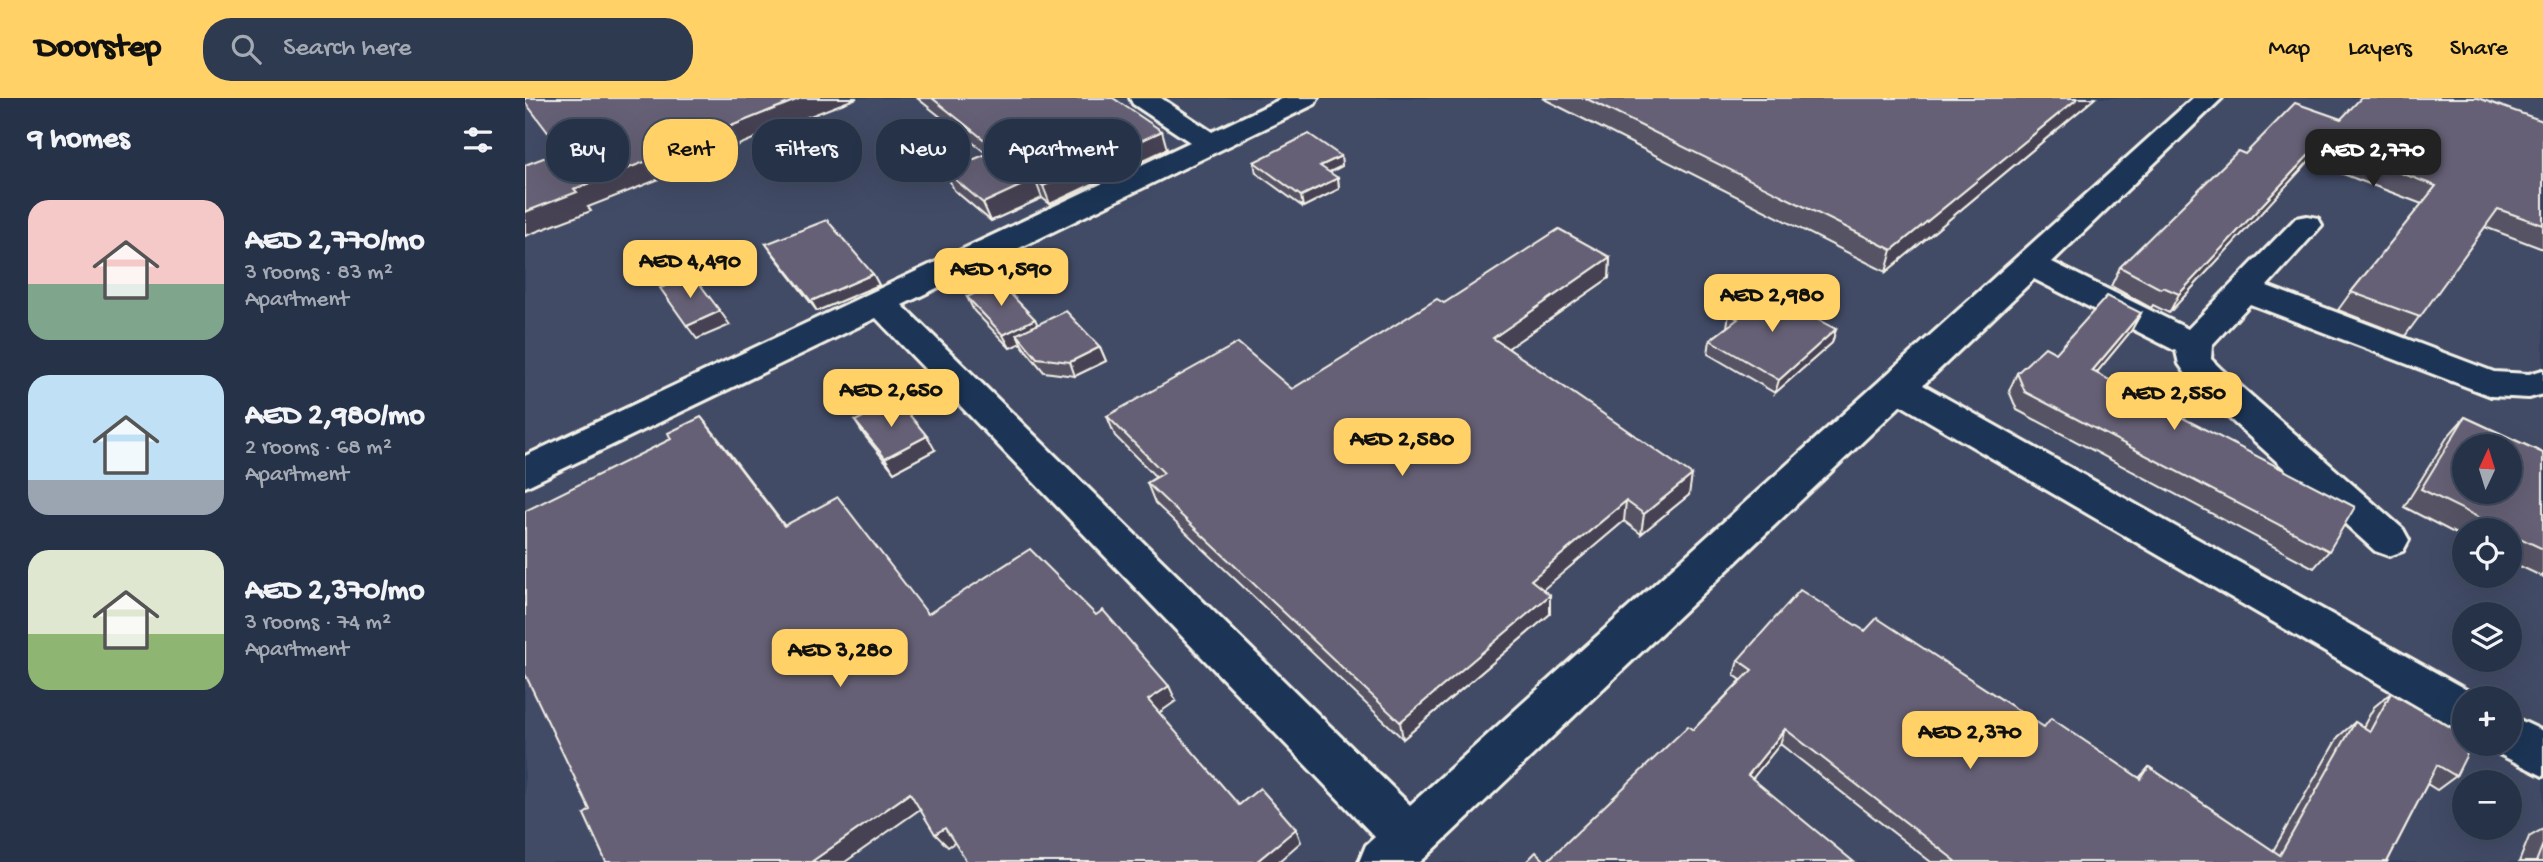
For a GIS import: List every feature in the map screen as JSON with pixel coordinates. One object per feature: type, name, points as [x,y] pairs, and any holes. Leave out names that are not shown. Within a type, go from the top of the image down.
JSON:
[{"type":"lane","points":[[1143,98],[1210,143]]},
{"type":"lane","points":[[525,472],[1305,98]]},
{"type":"lane","points":[[879,302],[1397,850],[2209,98]]},
{"type":"lane","points":[[2307,225],[2193,345],[2191,355],[2197,367],[2208,378],[2389,540]]},
{"type":"lane","points":[[2030,264],[2193,345]]},
{"type":"lane","points":[[2245,290],[2491,384],[2529,386],[2543,382]]},
{"type":"lane","points":[[1898,387],[2452,703]]},
{"type":"lane","points":[[2522,743],[2543,755]]},
{"type":"shaded area","points":[[525,98],[2543,98],[2543,862],[525,862]]},
{"type":"building","points":[[525,98],[801,98],[738,123],[738,119],[643,119],[643,163],[629,168],[629,119],[546,119],[546,130],[525,102]]},
{"type":"building","points":[[932,98],[1113,98],[1162,131],[1141,141],[1141,119],[984,119],[984,140],[970,128],[970,119],[958,119]]},
{"type":"building","points":[[1585,98],[2078,98],[1892,250]]},
{"type":"building","points":[[2361,98],[2478,98],[2543,121],[2543,225],[2498,209],[2420,317],[2351,292],[2436,186],[2320,143],[2179,294],[2163,287],[2161,289],[2120,267],[2238,151],[2245,154],[2295,103],[2341,119]]},
{"type":"building","points":[[1309,134],[1341,156],[1320,166],[1338,178],[1301,196],[1254,162]]},
{"type":"building","points":[[984,155],[984,182],[1028,182],[983,203],[958,182],[970,182],[970,161]]},
{"type":"building","points":[[546,157],[546,182],[592,182],[574,189],[577,192],[525,212],[525,165]]},
{"type":"building","points":[[827,220],[873,274],[811,301],[766,244]]},
{"type":"building","points":[[1559,229],[1610,257],[1493,338],[1692,475],[1644,514],[1626,501],[1531,580],[1550,595],[1400,722],[1147,483],[1164,473],[1107,416],[1238,343],[1292,389],[1437,299],[1444,303]]},
{"type":"building","points":[[693,275],[720,311],[687,326],[660,288]]},
{"type":"building","points":[[999,282],[1035,319],[1003,335],[967,297]]},
{"type":"building","points":[[1759,289],[1836,329],[1779,380],[1710,340],[1738,319],[1729,314]]},
{"type":"building","points":[[2107,296],[2141,313],[2092,371],[2355,507],[2329,551],[2025,392],[2017,373],[2045,347],[2056,353]]},
{"type":"building","points":[[1066,311],[1100,347],[1070,362],[1037,358],[1017,334]]},
{"type":"building","points":[[897,400],[927,436],[885,458],[855,421]]},
{"type":"building","points":[[701,417],[784,526],[838,497],[928,614],[1030,549],[1096,615],[1103,610],[1169,686],[1148,700],[1239,805],[1260,788],[1296,829],[1256,862],[967,862],[945,828],[935,834],[910,793],[811,862],[606,862],[584,814],[590,810],[525,674],[525,511],[671,439],[668,433]]},
{"type":"building","points":[[2465,417],[2502,434],[2455,434]]},
{"type":"building","points":[[2452,438],[2452,504],[2522,504],[2522,443],[2543,453],[2543,549],[2522,539],[2522,518],[2480,518],[2421,489]]},
{"type":"building","points":[[1800,590],[1865,631],[1877,618],[2044,727],[2051,718],[2141,779],[2149,767],[2280,855],[2355,722],[2370,731],[2391,693],[2452,728],[2452,756],[2466,756],[2459,770],[2452,770],[2452,774],[2437,765],[2387,862],[1957,862],[1785,729],[1748,775],[1854,862],[1546,862],[1688,726],[1693,730],[1752,670],[1738,660]]},
{"type":"building","points":[[2543,844],[2543,862],[2536,862]]},
{"type":"building","points":[[1536,852],[1546,862],[1526,862]]}]
